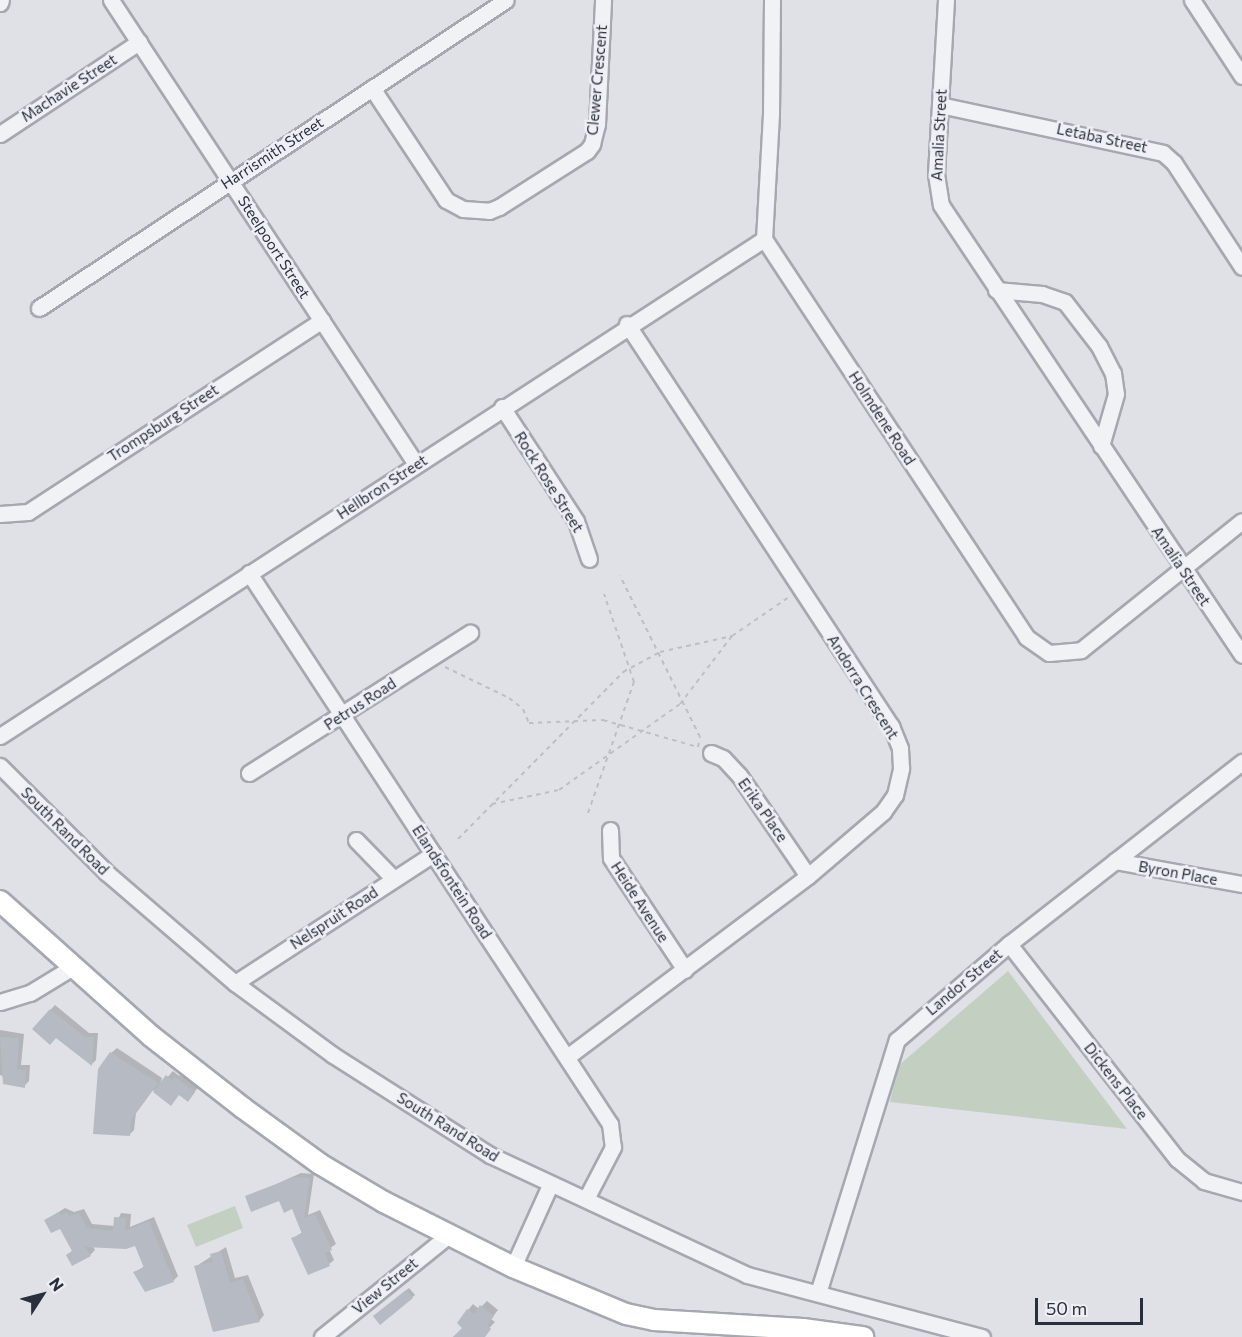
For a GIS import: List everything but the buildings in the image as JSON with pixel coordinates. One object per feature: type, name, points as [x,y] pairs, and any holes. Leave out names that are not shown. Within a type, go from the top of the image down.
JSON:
[{"type":"main road","points":[[0,902],[71,968],[151,1036],[287,1141],[340,1177],[513,1267],[601,1306],[654,1320],[803,1329],[863,1337]]},
{"type":"street","name":"Steelpoort Street","points":[[111,0],[417,464]]},
{"type":"street","name":"Harrismith Street","points":[[39,308],[230,179],[506,0]]},
{"type":"street","name":"Clewer Crescent","points":[[372,88],[446,200],[463,209],[489,211],[499,207],[587,151],[592,144],[597,124],[603,0]]},
{"type":"street","points":[[764,239],[772,0]]},
{"type":"street","name":"Amalia Street","points":[[946,0],[937,196],[996,290],[1242,655]]},
{"type":"street","points":[[1192,0],[1242,76]]},
{"type":"street","name":"Machavie Street","points":[[0,134],[139,42]]},
{"type":"street","name":"Letaba Street","points":[[940,105],[1162,153],[1174,163],[1242,267]]},
{"type":"street","name":"Hellbron Street","points":[[0,736],[627,324],[764,239]]},
{"type":"street","name":"Holmdene Road","points":[[764,239],[1021,630],[1034,645],[1056,654],[1081,650],[1182,568]]},
{"type":"street","points":[[996,290],[1042,294],[1065,302],[1099,346],[1113,373],[1116,394],[1101,446]]},
{"type":"street","name":"Trompsburg Street","points":[[0,514],[28,512],[322,320]]},
{"type":"street","name":"Andorra Crescent","points":[[567,1057],[808,876],[883,812],[895,795],[901,768],[897,738],[627,324]]},
{"type":"street","name":"Rock Rose Street","points":[[502,407],[576,521],[589,559]]},
{"type":"street","points":[[1182,568],[1242,521]]},
{"type":"street","name":"Elandsfontein Road","points":[[249,573],[614,1131],[613,1147],[587,1197]]},
{"type":"street","name":"Petrus Road","points":[[249,773],[470,633]]},
{"type":"street","name":"Erika Place","points":[[711,753],[723,758],[739,775],[808,876]]},
{"type":"street","name":"Landor Street","points":[[818,1293],[897,1040],[1010,944],[1242,762]]},
{"type":"street","name":"South Rand Road","points":[[0,766],[107,873],[235,983],[333,1055],[490,1155],[550,1185],[587,1197],[728,1267],[982,1337]]},
{"type":"street","name":"Heide Avenue","points":[[610,830],[611,858],[685,970]]},
{"type":"street","points":[[356,840],[394,879]]},
{"type":"street","name":"Nelspruit Road","points":[[235,983],[433,854]]},
{"type":"street","name":"Byron Place","points":[[1115,861],[1242,884]]},
{"type":"street","name":"Dickens Place","points":[[1010,944],[1177,1159],[1204,1181],[1242,1192]]},
{"type":"street","points":[[0,1002],[30,993],[71,968]]},
{"type":"street","points":[[513,1267],[550,1185]]},
{"type":"street","name":"View Street","points":[[331,1335],[449,1234]]},
{"type":"path","points":[[445,667],[509,698],[523,709],[529,723],[603,720],[646,730],[698,747],[700,737],[620,576]]},
{"type":"path","points":[[588,813],[634,682],[604,594]]},
{"type":"path","points":[[492,804],[560,790],[682,702],[732,636],[789,597]]},
{"type":"path","points":[[458,839],[629,668],[658,653],[732,636]]},
{"type":"green space","points":[[1008,971],[1127,1129],[890,1102],[898,1066]]},
{"type":"green space","points":[[235,1206],[243,1228],[196,1247],[187,1225]]}]
